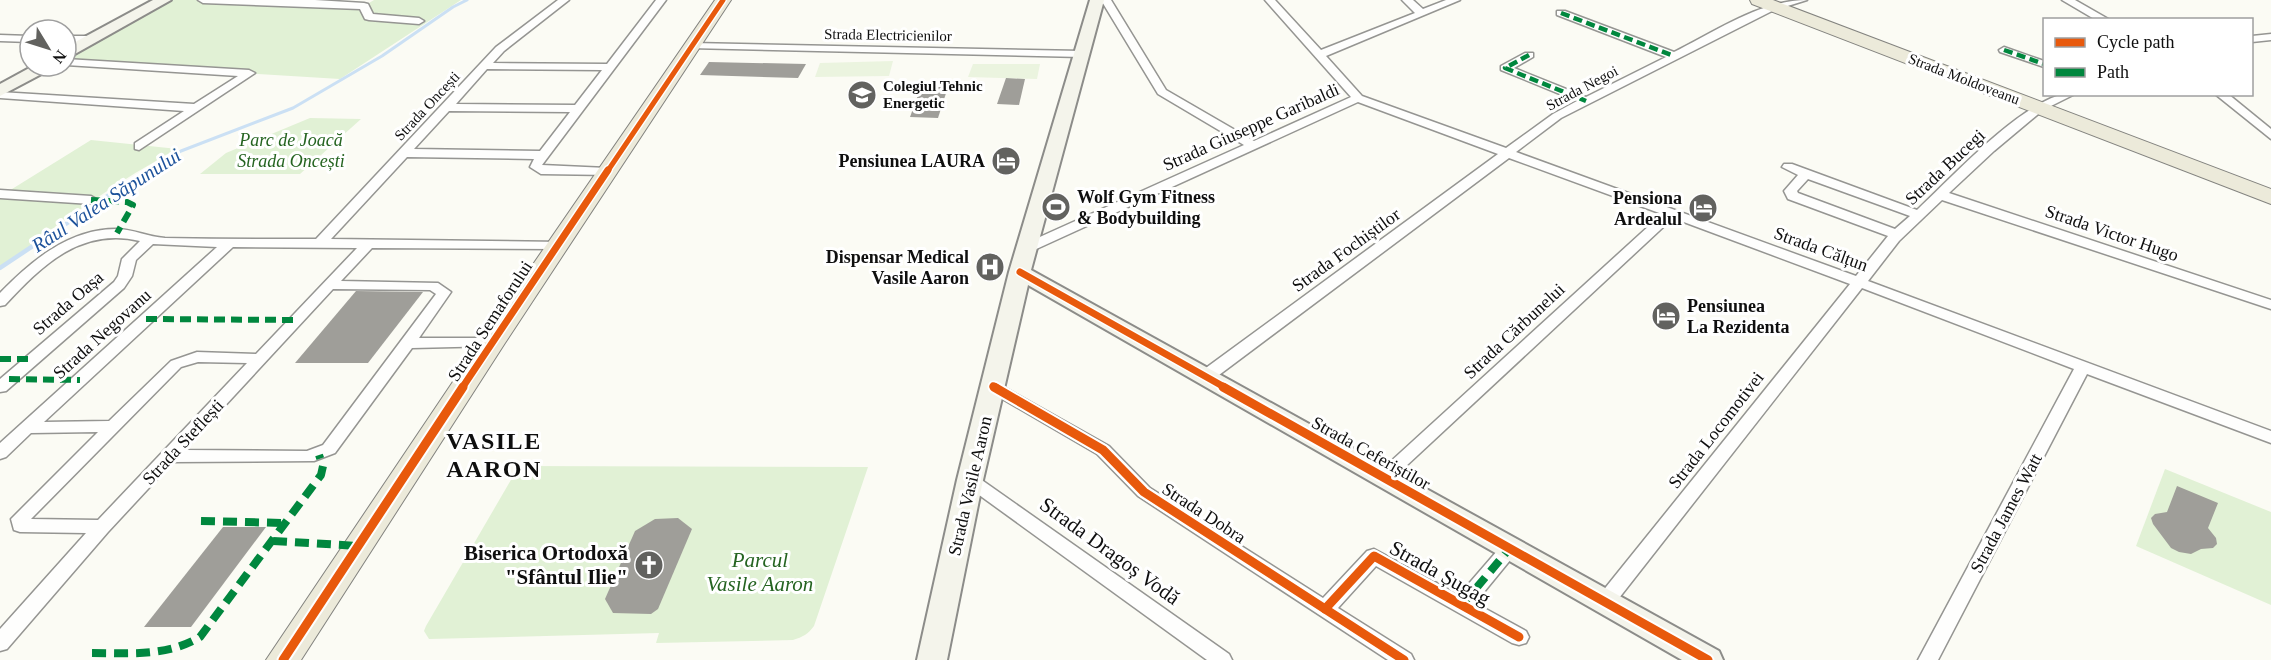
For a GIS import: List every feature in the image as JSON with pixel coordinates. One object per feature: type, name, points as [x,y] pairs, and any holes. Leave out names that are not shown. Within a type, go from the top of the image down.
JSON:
[{"type":"main road","name":"Strada Semaforului","points":[[283,660],[492,342],[723,0]]},
{"type":"main road","name":"Strada Moldoveanu","points":[[1766,3],[2271,197]]},
{"type":"street","points":[[78,47],[164,0]]},
{"type":"street","points":[[203,0],[364,6],[369,17],[419,21]]},
{"type":"street","name":"Strada Oncești","points":[[320,243],[510,40],[564,0]]},
{"type":"street","points":[[607,172],[541,170],[536,165],[661,0]]},
{"type":"street","name":"Strada Vasile Aaron","points":[[932,660],[970,480],[1020,272],[1097,0]]},
{"type":"street","points":[[1106,0],[1162,92],[1254,146]]},
{"type":"street","points":[[1270,0],[1321,54],[1358,98]]},
{"type":"street","points":[[1407,0],[1422,14]]},
{"type":"street","points":[[1321,54],[1455,0]]},
{"type":"street","name":"Strada Negoi","points":[[1509,154],[1549,122],[1674,56],[1766,3],[1802,0]]},
{"type":"street","points":[[2067,0],[2101,18]]},
{"type":"street","points":[[1561,13],[1674,56]]},
{"type":"street","points":[[2253,39],[2271,37]]},
{"type":"street","points":[[0,38],[18,39]]},
{"type":"street","points":[[78,39],[93,39]]},
{"type":"street","name":"Strada Electricienilor","points":[[693,46],[1082,54]]},
{"type":"street","points":[[2004,50],[2043,64]]},
{"type":"street","points":[[1528,55],[1505,68],[1586,101]]},
{"type":"street","points":[[78,63],[249,73],[139,146]]},
{"type":"street","points":[[484,66],[609,67]]},
{"type":"street","points":[[0,93],[25,78]]},
{"type":"street","points":[[0,93],[196,108]]},
{"type":"street","name":"Strada Bucegi","points":[[1858,282],[1898,235],[1990,148],[2039,108],[2066,96]]},
{"type":"street","points":[[2222,96],[2271,135]]},
{"type":"street","name":"Strada Giuseppe Garibaldi","points":[[1027,248],[1358,98]]},
{"type":"street","name":"Strada Călțun","points":[[1358,98],[2271,437]]},
{"type":"street","points":[[446,107],[578,109]]},
{"type":"street","points":[[403,153],[543,155]]},
{"type":"street","name":"Strada Fochiștilor","points":[[1205,377],[1509,154]]},
{"type":"street","points":[[1788,167],[1918,215]]},
{"type":"street","points":[[1804,176],[1790,191],[1793,196],[1898,235]]},
{"type":"street","points":[[0,194],[91,200]]},
{"type":"street","name":"Strada Victor Hugo","points":[[1941,195],[2271,305]]},
{"type":"street","name":"Strada Cărbunelui","points":[[1384,477],[1671,213]]},
{"type":"street","points":[[0,302],[25,275],[54,253],[79,241],[117,233],[149,241],[558,245]]},
{"type":"street","name":"Strada Oașa","points":[[0,387],[118,285],[125,276],[129,259],[149,241]]},
{"type":"street","name":"Strada Negovanu","points":[[0,453],[229,243]]},
{"type":"street","name":"Strada Steflești","points":[[0,643],[102,527],[368,244]]},
{"type":"street","name":"Strada Ceferiștilor","points":[[1020,272],[1708,660]]},
{"type":"street","name":"Strada Locomotivei","points":[[1605,602],[1858,282]]},
{"type":"street","points":[[170,456],[308,457],[319,455],[336,442],[444,292],[440,288],[330,285]]},
{"type":"street","name":"Strada Semaforului","points":[[409,343],[492,342]]},
{"type":"street","points":[[102,527],[20,525],[20,519],[176,364],[197,357],[262,358]]},
{"type":"street","name":"Strada James Watt","points":[[1928,660],[2083,367]]},
{"type":"street","name":"Strada Dobra","points":[[993,387],[1103,450],[1144,492],[1404,660]]},
{"type":"street","points":[[27,428],[113,426]]},
{"type":"street","name":"Strada Dragoș Vodă","points":[[970,480],[997,497],[1222,660]]},
{"type":"street","points":[[1462,605],[1510,548]]},
{"type":"street","name":"Strada Șugag","points":[[1325,609],[1374,556],[1519,637]]},
{"type":"green space","points":[[164,0],[326,0],[369,3],[374,0],[461,0],[340,79],[78,63],[78,47]]},
{"type":"green space","points":[[893,61],[889,76],[815,77],[820,63]]},
{"type":"green space","points":[[973,64],[1040,64],[1037,79],[968,77]]},
{"type":"green space","name":"Parc de Joacă Strada Oncești","points":[[310,118],[361,119],[300,174],[200,174],[226,153]]},
{"type":"green space","points":[[91,140],[178,149],[108,190],[0,269],[0,194],[4,194]]},
{"type":"green space","name":"Parcul Vasile Aaron","points":[[519,466],[868,467],[814,626],[800,638],[656,643],[659,633],[429,639],[424,631],[426,626]]},
{"type":"green space","points":[[2165,469],[2271,512],[2271,605],[2136,546]]},
{"type":"building","points":[[709,62],[806,64],[798,78],[700,75]]},
{"type":"building","points":[[1006,78],[1025,79],[1019,105],[997,104]]},
{"type":"building","points":[[921,87],[948,87],[938,118],[910,117]]},
{"type":"building","points":[[356,291],[423,292],[368,363],[295,363]]},
{"type":"building","points":[[2177,486],[2218,503],[2208,528],[2216,538],[2217,544],[2213,548],[2201,549],[2191,554],[2179,552],[2171,548],[2153,524],[2151,518],[2155,514],[2167,512]]},
{"type":"building","name":"Biserica Ortodoxă \"Sfântul Ilie\"","points":[[678,518],[692,529],[658,609],[651,614],[613,613],[605,599],[635,531],[655,519]]},
{"type":"building","points":[[223,527],[266,527],[191,627],[144,627]]},
{"type":"waterway","name":"Râul Valea Săpunului","points":[[149,172],[181,151],[293,108],[382,56],[453,7],[467,0]]},
{"type":"waterway","name":"Râul Valea Săpunului","points":[[0,268],[109,195],[128,188],[151,170]]},
{"type":"marked path","points":[[1561,13],[1674,56]]},
{"type":"marked path","points":[[2004,50],[2043,64]]},
{"type":"marked path","points":[[1529,55],[1505,68],[1586,101]]},
{"type":"marked path","points":[[91,200],[127,202],[133,205],[117,233]]},
{"type":"marked path","points":[[146,319],[297,320]]},
{"type":"marked path","points":[[0,359],[32,359]]},
{"type":"marked path","points":[[9,379],[80,380]]},
{"type":"marked path","points":[[92,653],[162,651],[175,649],[200,637],[321,475],[323,466],[319,455]]},
{"type":"marked path","points":[[201,521],[285,523]]},
{"type":"marked path","points":[[273,541],[359,546]]},
{"type":"marked path","points":[[1462,605],[1510,548]]},
{"type":"cycle path","points":[[283,660],[492,343],[723,0]]},
{"type":"cycle path","points":[[1020,272],[1708,660]]},
{"type":"cycle path","points":[[993,386],[1103,450],[1144,492],[1404,660]]},
{"type":"cycle path","points":[[1325,609],[1374,556],[1519,637]]},
{"type":"place","name":"Colegiul Tehnic Energetic","points":[[862,95]]},
{"type":"place","name":"Pensiunea LAURA","points":[[1006,161]]},
{"type":"place","name":"Wolf Gym Fitness & Bodybuilding","points":[[1056,207]]},
{"type":"place","name":"Pensiona Ardealul","points":[[1703,208]]},
{"type":"place","name":"Dispensar Medical Vasile Aaron","points":[[990,267]]},
{"type":"place","name":"Pensiunea La Rezidenta","points":[[1666,316]]},
{"type":"place","name":"Biserica Ortodoxă \"Sfântul Ilie\"","points":[[649,565]]},
{"type":"district","name":"VASILE AARON","points":[[494,455]]}]
